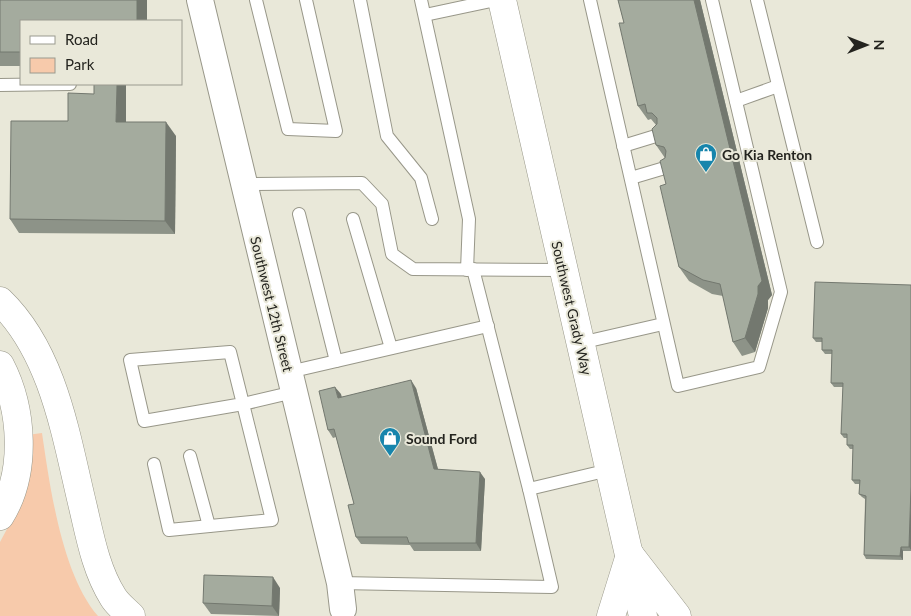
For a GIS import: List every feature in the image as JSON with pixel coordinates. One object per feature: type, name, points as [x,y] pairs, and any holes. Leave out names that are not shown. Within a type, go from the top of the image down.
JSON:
[{"type":"main road","name":"Southwest Grady Way","points":[[502,0],[643,616]]},
{"type":"main road","points":[[0,301],[9,310],[37,350],[52,385],[97,563],[113,597],[131,616]]},
{"type":"main road","points":[[0,365],[15,406],[19,438],[12,488],[0,516]]},
{"type":"main road","points":[[611,616],[630,555]]},
{"type":"main road","points":[[630,555],[677,616]]},
{"type":"street","name":"Southwest 12th Street","points":[[200,0],[341,596]]},
{"type":"lane","points":[[256,0],[288,129],[336,131],[306,0]]},
{"type":"lane","points":[[360,0],[388,136],[421,178],[432,219]]},
{"type":"lane","points":[[341,596],[552,587],[488,326],[470,269],[469,219],[422,0]]},
{"type":"lane","points":[[425,15],[496,0]]},
{"type":"lane","points":[[590,0],[678,386],[759,367],[781,292],[741,145],[712,0]]},
{"type":"lane","points":[[757,0],[817,242]]},
{"type":"lane","points":[[0,85],[20,85]]},
{"type":"lane","points":[[734,109],[778,86]]},
{"type":"lane","points":[[623,146],[659,135]]},
{"type":"lane","points":[[631,178],[668,167]]},
{"type":"lane","points":[[244,184],[362,183],[382,204],[392,254],[413,268],[563,270]]},
{"type":"lane","points":[[300,214],[336,361]]},
{"type":"lane","points":[[353,219],[391,348]]},
{"type":"lane","points":[[580,343],[663,324]]},
{"type":"lane","points":[[154,464],[169,530],[272,520],[243,404],[230,352],[130,360],[144,421],[243,404],[336,361],[488,326]]},
{"type":"lane","points":[[190,456],[208,526]]},
{"type":"lane","points":[[529,489],[610,470]]},
{"type":"green space","points":[[42,433],[59,529],[75,578],[98,616],[0,616],[0,542],[14,516],[27,435]]},
{"type":"building","points":[[0,0],[137,0],[137,20],[20,20],[20,52],[0,52]]},
{"type":"building","name":"Go Kia Renton","points":[[618,0],[694,0],[762,281],[758,286],[758,294],[745,338],[733,342],[720,284],[703,280],[679,267],[660,186],[666,184],[660,161],[665,158],[666,151],[664,147],[656,145],[652,129],[657,124],[657,118],[652,113],[647,113],[645,104],[638,106],[619,23],[624,23]]},
{"type":"building","points":[[94,85],[117,85],[116,122],[166,122],[165,221],[10,219],[11,121],[68,121],[68,93],[94,94]]},
{"type":"building","points":[[815,282],[911,285],[911,487],[909,547],[901,547],[900,556],[864,555],[866,496],[859,494],[860,480],[852,480],[853,445],[847,445],[847,434],[841,434],[843,383],[831,383],[832,350],[822,350],[822,338],[813,338]]},
{"type":"building","name":"Sound Ford","points":[[411,380],[434,469],[480,472],[476,543],[409,543],[407,537],[356,537],[348,505],[354,504],[334,429],[328,430],[319,391],[335,387],[338,398]]},
{"type":"building","points":[[204,575],[273,577],[272,606],[203,603]]},
{"type":"place","name":"Go Kia Renton","points":[[706,173]]},
{"type":"place","name":"Sound Ford","points":[[390,457]]}]
